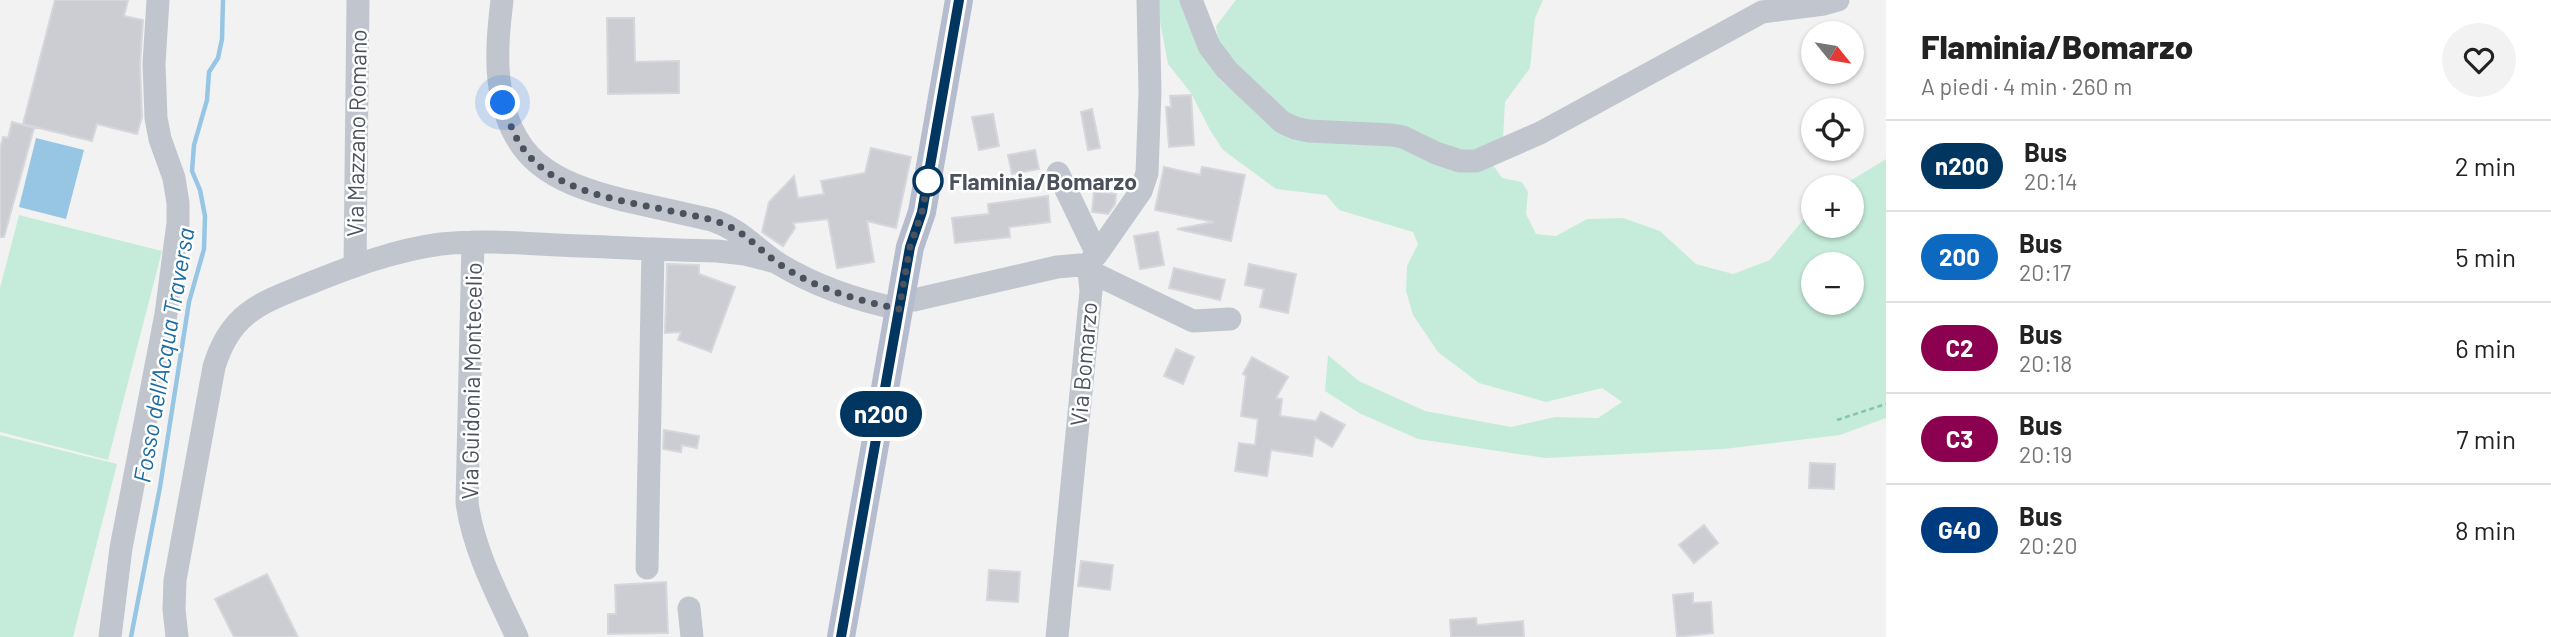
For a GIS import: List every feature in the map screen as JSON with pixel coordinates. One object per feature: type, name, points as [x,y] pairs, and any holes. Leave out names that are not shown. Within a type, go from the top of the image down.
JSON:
[{"type":"main road","points":[[841,637],[906,304],[923,236],[922,212],[959,0]]},
{"type":"main road","points":[[854,637],[906,304]]},
{"type":"street","points":[[110,637],[121,548],[169,300],[178,223],[174,178],[160,139],[156,118],[154,64],[158,0]]},
{"type":"street","name":"Via Mazzano Romano","points":[[355,266],[358,0]]},
{"type":"street","points":[[502,0],[498,56],[501,95],[516,138],[534,161],[556,177],[587,190],[728,226],[744,235],[776,262],[839,294],[906,304],[1057,267],[1090,264],[1193,321],[1230,318]]},
{"type":"street","points":[[1090,264],[1141,191],[1147,173],[1150,55],[1148,0]]},
{"type":"street","points":[[1191,0],[1209,46],[1227,70],[1282,122],[1309,131],[1392,135],[1409,139],[1436,153],[1460,161],[1476,161],[1540,133],[1762,12],[1838,0]]},
{"type":"street","points":[[1058,173],[1090,264]]},
{"type":"street","points":[[177,637],[175,580],[213,374],[223,344],[239,320],[260,304],[355,266],[415,249],[473,242],[727,251],[776,262]]},
{"type":"street","name":"Via Guidonia Montecelio","points":[[473,242],[467,502],[476,541],[517,637]]},
{"type":"street","points":[[647,568],[653,249]]},
{"type":"street","name":"Via Bomarzo","points":[[1057,637],[1091,291],[1090,264]]},
{"type":"street","points":[[689,608],[692,637]]},
{"type":"path","points":[[1837,420],[1886,404]]},
{"type":"green space","points":[[1156,0],[1182,0],[1197,39],[1220,80],[1269,121],[1388,141],[1493,165],[1502,178],[1522,182],[1528,192],[1526,214],[1536,234],[1556,236],[1587,219],[1623,218],[1660,231],[1696,264],[1733,274],[1770,260],[1801,223],[1801,238],[1864,238],[1864,175],[1860,175],[1886,159],[1886,418],[1840,435],[1724,449],[1545,458],[1418,439],[1359,413],[1325,391],[1328,355],[1359,381],[1425,411],[1511,427],[1555,417],[1598,418],[1622,402],[1602,388],[1546,402],[1479,383],[1438,352],[1413,315],[1406,291],[1407,266],[1418,244],[1413,232],[1339,210],[1326,195],[1276,189],[1223,150],[1191,93],[1168,64]]},
{"type":"green space","points":[[1236,0],[1543,0],[1535,18],[1530,68],[1505,102],[1503,139],[1478,154],[1305,124],[1284,112],[1219,46],[1216,26]]},
{"type":"green space","points":[[19,215],[162,251],[108,460],[0,432],[0,288]]},
{"type":"green space","points":[[0,435],[117,464],[73,637],[0,637]]},
{"type":"water","points":[[36,138],[84,150],[66,219],[19,207]]},
{"type":"building","points":[[55,0],[128,0],[124,16],[143,20],[140,64],[142,117],[137,134],[97,124],[92,141],[23,124]]},
{"type":"building","points":[[607,18],[634,18],[635,62],[679,61],[679,93],[608,94]]},
{"type":"building","points":[[1191,95],[1194,145],[1169,147],[1166,107],[1171,107],[1170,96]]},
{"type":"building","points":[[1092,109],[1100,148],[1088,150],[1081,112]]},
{"type":"building","points":[[993,114],[999,146],[979,150],[972,117]]},
{"type":"building","points":[[12,122],[34,128],[4,237],[0,237],[0,149],[3,137],[8,138]]},
{"type":"building","points":[[871,148],[911,157],[896,228],[867,221],[874,262],[837,268],[828,219],[793,223],[795,228],[783,246],[762,232],[769,202],[794,176],[798,198],[824,194],[821,181],[865,173]]},
{"type":"building","points":[[1035,150],[1039,169],[1012,174],[1008,155]]},
{"type":"building","points":[[1164,167],[1200,175],[1202,167],[1245,175],[1231,241],[1177,229],[1214,222],[1155,210]]},
{"type":"building","points":[[1094,191],[1116,194],[1115,204],[1108,214],[1092,212]]},
{"type":"building","points":[[1048,196],[1050,222],[1009,227],[1010,237],[955,243],[952,218],[989,214],[988,204]]},
{"type":"building","points":[[1158,232],[1164,265],[1140,269],[1134,236]]},
{"type":"building","points":[[667,264],[699,265],[699,274],[735,287],[711,352],[678,340],[681,332],[665,333]]},
{"type":"building","points":[[1249,264],[1296,274],[1288,313],[1260,307],[1264,289],[1245,285]]},
{"type":"building","points":[[1174,268],[1225,280],[1220,300],[1169,288]]},
{"type":"building","points":[[1176,349],[1194,357],[1183,384],[1164,376]]},
{"type":"building","points":[[1252,357],[1288,377],[1276,398],[1282,399],[1280,416],[1316,421],[1321,412],[1345,425],[1332,447],[1315,437],[1312,456],[1271,450],[1267,476],[1235,471],[1239,443],[1255,445],[1258,419],[1241,416],[1246,376],[1243,374]]},
{"type":"building","points":[[664,430],[699,436],[697,448],[682,445],[681,452],[663,449]]},
{"type":"building","points":[[1810,463],[1835,464],[1834,489],[1809,488]]},
{"type":"building","points":[[1704,525],[1718,543],[1694,563],[1679,545]]},
{"type":"building","points":[[1081,561],[1113,565],[1110,590],[1078,586]]},
{"type":"building","points":[[989,570],[1020,572],[1018,602],[987,600]]},
{"type":"building","points":[[267,574],[298,637],[234,637],[215,599]]},
{"type":"building","points":[[666,582],[668,633],[608,634],[608,614],[616,614],[615,585]]},
{"type":"building","points":[[1693,593],[1693,603],[1711,602],[1713,633],[1677,637],[1673,595]]},
{"type":"building","points":[[1476,618],[1477,625],[1523,621],[1524,637],[1451,637],[1450,620]]},
{"type":"waterway","name":"Fosso dell'Acqua Traversa","points":[[131,637],[160,487],[189,302],[204,249],[205,216],[200,190],[192,171],[194,145],[207,100],[209,72],[218,58],[222,39],[223,0]]},
{"type":"bus line","name":"n200","points":[[841,637],[910,247],[922,212],[959,0]]},
{"type":"place","name":"Flaminia/Bomarzo","points":[[928,181]]},
{"type":"route","points":[[503,103],[516,138],[525,152],[556,177],[598,194],[720,222],[744,235],[776,262],[806,279],[839,294],[899,309],[910,247],[922,212],[928,181]]}]
